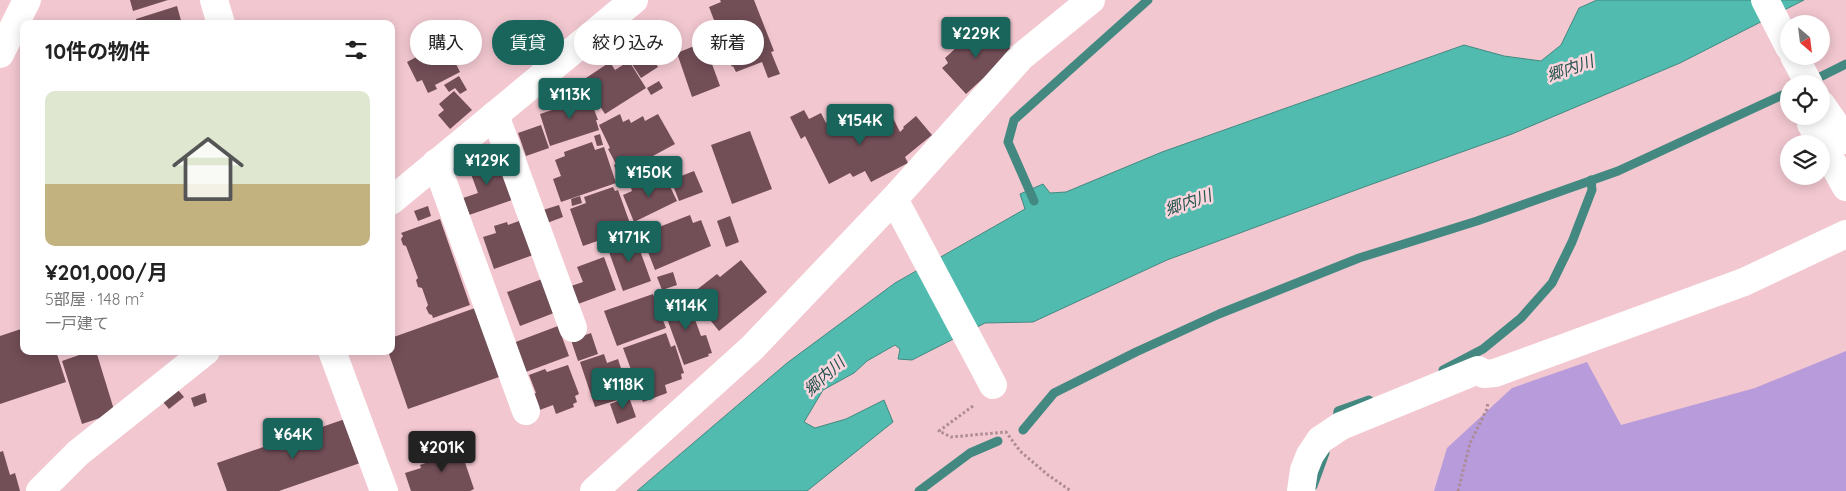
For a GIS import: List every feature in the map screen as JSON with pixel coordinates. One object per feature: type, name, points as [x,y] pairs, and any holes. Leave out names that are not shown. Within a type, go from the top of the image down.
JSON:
[{"type":"street","points":[[0,54],[27,0]]},
{"type":"street","points":[[214,0],[221,20]]},
{"type":"street","points":[[395,197],[634,0]]},
{"type":"street","points":[[594,491],[752,348],[894,198],[1021,57],[1091,0]]},
{"type":"street","points":[[1765,0],[1780,29]]},
{"type":"street","points":[[495,115],[573,328]]},
{"type":"street","points":[[1830,117],[1846,140]]},
{"type":"street","points":[[1812,125],[1846,188]]},
{"type":"street","points":[[436,163],[526,411]]},
{"type":"street","points":[[894,198],[993,385]]},
{"type":"street","points":[[1301,491],[1304,470],[1310,455],[1320,440],[1341,426],[1478,370],[1484,374],[1495,373],[1744,282],[1846,234]]},
{"type":"street","points":[[40,491],[78,453],[201,355]]},
{"type":"street","points":[[333,355],[384,491]]},
{"type":"path","points":[[1458,491],[1470,443],[1487,409],[1495,373]]},
{"type":"path","points":[[993,385],[996,390],[940,430],[950,437],[1006,432],[1020,451],[1048,475],[1071,491]]},
{"type":"shaded area","points":[[1846,351],[1846,491],[1434,491],[1447,448],[1512,388],[1587,362],[1621,425],[1755,388]]},
{"type":"water","name":"郷内川","points":[[1597,0],[1804,0],[1680,63],[1512,134],[1167,260],[1033,322],[985,323],[912,360],[898,359],[900,349],[895,345],[867,361],[854,373],[823,390],[804,422],[815,428],[846,419],[884,400],[893,422],[807,491],[637,491],[787,363],[895,283],[1025,209],[1020,194],[1043,184],[1050,193],[1066,192],[1162,152],[1464,45],[1504,56],[1541,61],[1561,45],[1579,8]]},
{"type":"building","points":[[130,0],[168,0],[133,11]]},
{"type":"building","points":[[720,0],[754,0],[762,20],[714,20],[709,7],[721,2]]},
{"type":"building","points":[[177,6],[181,20],[136,20]]},
{"type":"building","points":[[764,26],[774,51],[771,52],[780,74],[768,78],[763,65]]},
{"type":"building","points":[[989,26],[1013,51],[966,94],[942,68],[948,63],[945,58],[957,47],[959,49],[980,28],[984,32]]},
{"type":"building","points":[[692,47],[692,65],[712,65],[720,86],[692,97],[681,65],[682,51]]},
{"type":"building","points":[[410,60],[410,65],[456,65],[460,72],[435,85],[437,89],[428,93],[422,80],[417,82],[407,62]]},
{"type":"building","points":[[606,65],[612,65],[615,70],[623,65],[632,65],[646,88],[605,114],[583,80]]},
{"type":"building","points":[[633,65],[657,65],[658,67],[641,78]]},
{"type":"building","points":[[731,65],[754,65],[736,72]]},
{"type":"building","points":[[459,76],[467,90],[460,94],[455,88],[449,92],[444,85]]},
{"type":"building","points":[[659,81],[663,88],[651,95],[647,88]]},
{"type":"building","points":[[454,91],[472,110],[450,129],[438,115],[444,110],[439,104]]},
{"type":"building","points":[[588,93],[598,120],[596,120],[599,130],[550,146],[540,114],[555,109],[554,104]]},
{"type":"building","points":[[804,110],[809,119],[821,113],[826,123],[829,121],[836,136],[853,127],[855,132],[891,114],[900,132],[916,116],[932,135],[905,157],[908,163],[871,182],[865,171],[853,177],[850,173],[829,184],[805,136],[801,139],[790,117]]},
{"type":"building","points":[[620,114],[623,122],[629,119],[631,123],[643,116],[645,121],[658,114],[675,144],[629,169],[632,175],[620,181],[614,165],[616,164],[608,149],[610,148],[599,125]]},
{"type":"building","points":[[541,125],[549,148],[526,156],[518,133]]},
{"type":"building","points":[[750,131],[772,189],[732,204],[711,145]]},
{"type":"building","points":[[600,134],[603,145],[597,146],[594,136]]},
{"type":"building","points":[[592,142],[595,150],[604,147],[616,183],[561,202],[553,179],[561,176],[555,160],[565,156],[564,152]]},
{"type":"building","points":[[496,156],[512,200],[469,215],[463,198],[478,193],[468,166]]},
{"type":"building","points":[[694,171],[703,192],[679,201],[671,180]]},
{"type":"building","points":[[664,174],[677,201],[634,222],[623,195],[632,191],[631,188]]},
{"type":"building","points":[[613,187],[615,191],[618,190],[632,229],[583,246],[570,209],[586,203],[584,197]]},
{"type":"building","points":[[580,196],[582,203],[572,206],[571,199]]},
{"type":"building","points":[[559,205],[563,217],[547,223],[543,210]]},
{"type":"building","points":[[428,206],[431,216],[418,221],[414,211]]},
{"type":"building","points":[[690,215],[693,223],[701,220],[711,246],[655,270],[641,234]]},
{"type":"building","points":[[730,216],[739,242],[726,247],[717,221]]},
{"type":"building","points":[[440,219],[470,305],[433,318],[426,308],[428,305],[422,288],[418,287],[416,280],[418,278],[406,246],[403,245],[401,233]]},
{"type":"building","points":[[519,221],[533,255],[494,269],[483,237],[496,233],[494,226],[507,222],[508,225]]},
{"type":"building","points":[[634,234],[651,281],[623,291],[609,252],[617,249],[614,241]]},
{"type":"building","points":[[604,257],[616,290],[578,304],[571,286],[583,282],[577,267]]},
{"type":"building","points":[[741,260],[767,292],[719,331],[690,295],[717,274],[720,277]]},
{"type":"building","points":[[673,272],[677,285],[662,290],[657,277]]},
{"type":"building","points":[[542,279],[554,313],[520,326],[507,292]]},
{"type":"building","points":[[653,294],[666,328],[617,346],[604,311]]},
{"type":"building","points":[[684,297],[685,301],[688,300],[701,336],[706,335],[712,353],[708,354],[709,356],[684,365],[662,305]]},
{"type":"building","points":[[475,308],[499,377],[408,409],[389,355],[395,355],[395,337]]},
{"type":"building","points":[[558,326],[569,356],[515,376],[513,343]]},
{"type":"building","points":[[20,329],[20,355],[57,355],[66,382],[0,404],[0,336]]},
{"type":"building","points":[[591,333],[598,354],[578,361],[571,340]]},
{"type":"building","points":[[666,333],[671,347],[675,345],[684,373],[681,374],[682,379],[665,385],[667,393],[643,402],[623,348]]},
{"type":"building","points":[[604,354],[607,363],[618,359],[630,396],[595,407],[580,362]]},
{"type":"building","points":[[79,355],[97,355],[115,413],[82,424],[62,361]]},
{"type":"building","points":[[568,365],[579,394],[575,396],[577,402],[573,404],[574,407],[556,414],[553,405],[537,411],[531,395],[536,393],[529,375],[545,369],[547,372]]},
{"type":"building","points":[[178,390],[184,397],[169,409],[163,402]]},
{"type":"building","points":[[205,393],[207,402],[194,407],[191,398]]},
{"type":"building","points":[[629,397],[636,417],[617,424],[610,404]]},
{"type":"building","points":[[348,418],[363,462],[279,491],[227,491],[217,463]]},
{"type":"building","points":[[458,442],[474,489],[470,491],[411,491],[405,473],[421,468],[420,465],[442,457],[439,449]]},
{"type":"building","points":[[3,451],[10,475],[15,473],[20,491],[0,491],[0,452]]},
{"type":"waterway","points":[[1034,201],[1008,142],[1014,120],[1148,0]]},
{"type":"waterway","points":[[1824,75],[1846,64]]},
{"type":"waterway","points":[[1023,430],[1054,393],[1136,352],[1219,314],[1359,258],[1477,221],[1618,171],[1780,96]]},
{"type":"waterway","points":[[1443,370],[1483,349],[1521,318],[1552,283],[1572,242],[1592,190],[1591,180]]},
{"type":"waterway","points":[[1337,419],[1338,411],[1369,400]]},
{"type":"waterway","points":[[919,491],[970,453],[998,441]]},
{"type":"waterway","points":[[1313,486],[1325,453]]}]
